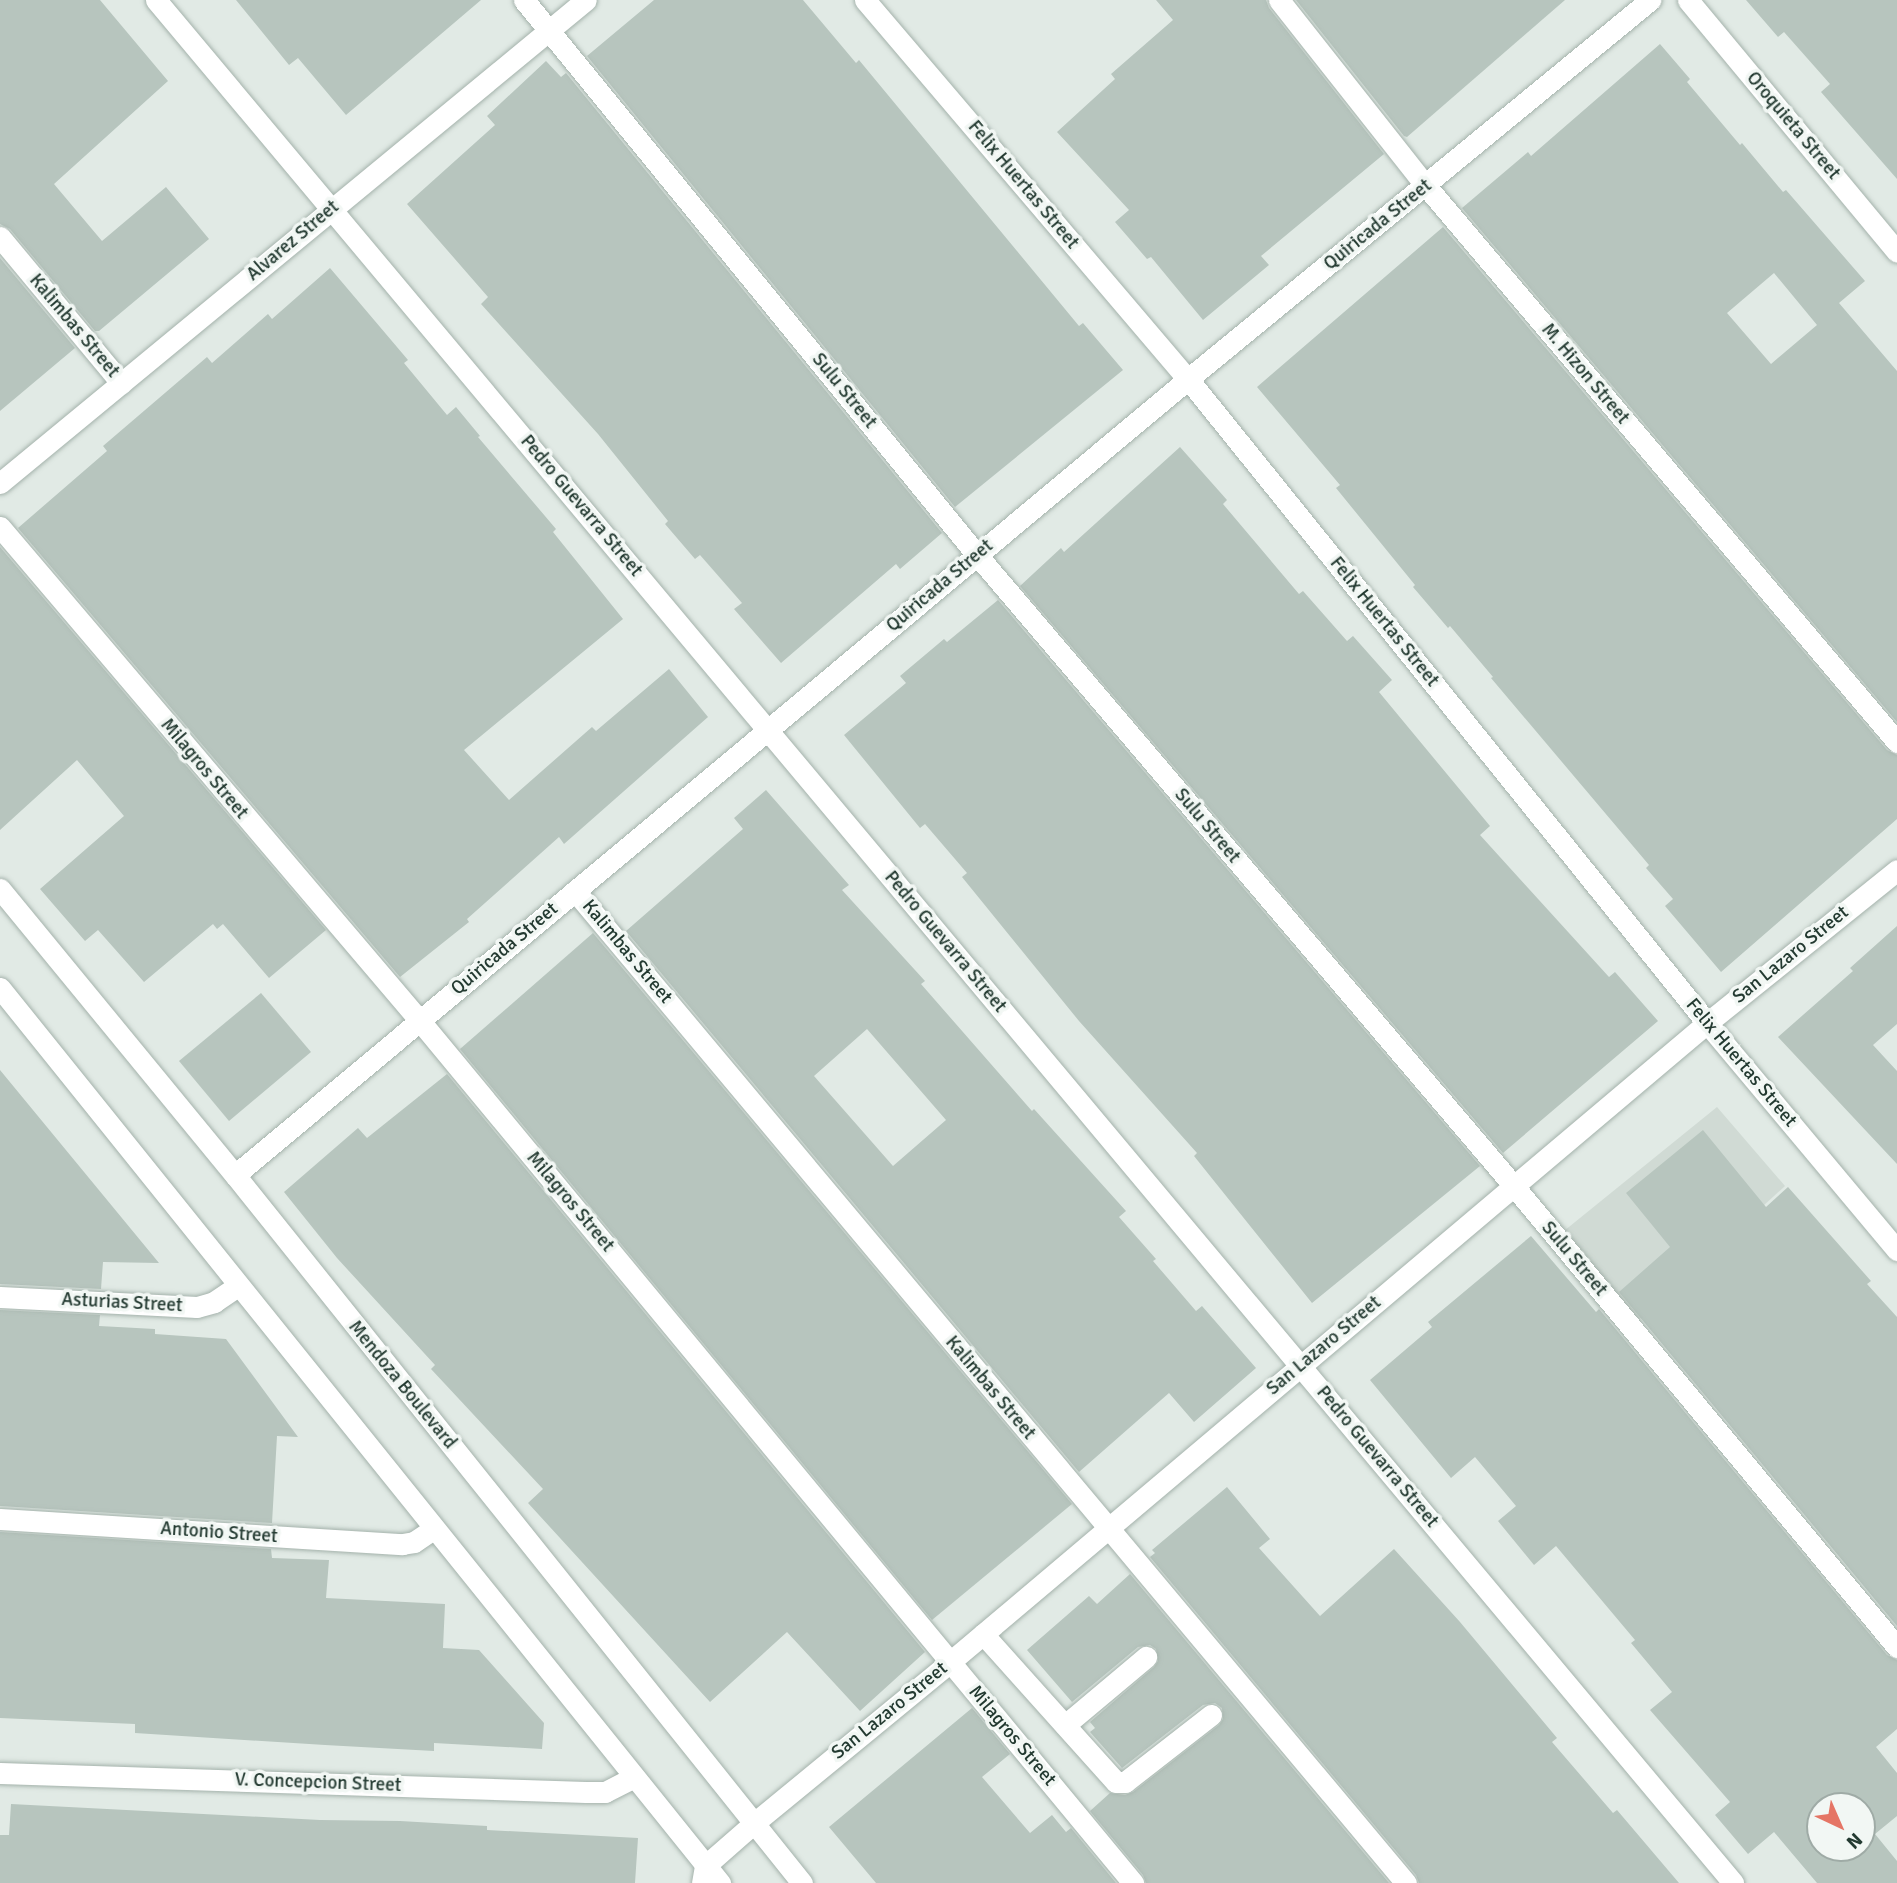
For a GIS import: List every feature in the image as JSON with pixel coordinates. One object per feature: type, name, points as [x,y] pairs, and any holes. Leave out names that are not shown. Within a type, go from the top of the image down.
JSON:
[{"type":"street","name":"Pedro Guevarra Street","points":[[156,0],[1734,1883]]},
{"type":"street","name":"Sulu Street","points":[[524,0],[977,555],[1513,1185],[1897,1647]]},
{"type":"street","name":"Alvarez Street","points":[[0,482],[586,0]]},
{"type":"street","name":"Felix Huertas Street","points":[[866,0],[1188,379],[1707,1023],[1897,1250]]},
{"type":"street","name":"M. Hizon Street","points":[[1279,0],[1426,186],[1897,742]]},
{"type":"street","name":"Quiricada Street","points":[[235,1175],[1188,379],[1650,0]]},
{"type":"street","name":"Oroquieta Street","points":[[1688,0],[1897,252]]},
{"type":"street","name":"Kalimbas Street","points":[[0,237],[121,383]]},
{"type":"street","name":"Milagros Street","points":[[0,527],[420,1021],[1133,1883]]},
{"type":"street","name":"San Lazaro Street","points":[[704,1874],[747,1829],[950,1662],[1707,1023],[1897,870]]},
{"type":"street","name":"Mendoza Boulevard","points":[[0,889],[235,1175],[747,1829],[802,1883]]},
{"type":"street","name":"Kalimbas Street","points":[[576,891],[1107,1529],[1406,1883]]},
{"type":"street","points":[[0,988],[633,1779],[704,1874],[720,1883]]},
{"type":"street","name":"Asturias Street","points":[[0,1297],[197,1307],[215,1301],[238,1286]]},
{"type":"street","name":"Antonio Street","points":[[0,1519],[401,1544],[414,1542],[433,1529]]},
{"type":"street","points":[[983,1634],[1116,1782],[1121,1783],[1211,1715]]},
{"type":"street","points":[[1065,1726],[1146,1657]]},
{"type":"street","name":"V. Concepcion Street","points":[[0,1773],[586,1792],[605,1792],[633,1779]]},
{"type":"shaded area","points":[[1717,1107],[1785,1186],[1633,1325],[1559,1235]]},
{"type":"building","points":[[0,0],[100,0],[168,81],[54,184],[102,241],[166,187],[209,239],[99,331],[95,331],[10,229],[0,224]]},
{"type":"building","points":[[236,0],[481,0],[346,115],[298,58],[289,65]]},
{"type":"building","points":[[654,0],[803,0],[856,63],[859,60],[1079,326],[1083,323],[1123,370],[955,507],[587,56]]},
{"type":"building","points":[[1156,0],[1266,0],[1269,8],[1384,154],[1261,256],[1269,265],[1203,320],[1151,257],[1147,259],[1115,222],[1129,210],[1057,132],[1115,79],[1111,74],[1173,20]]},
{"type":"building","points":[[1296,0],[1565,0],[1407,137]]},
{"type":"building","points":[[1746,0],[1897,0],[1897,179],[1821,92],[1830,84],[1784,32],[1778,37]]},
{"type":"building","points":[[1660,44],[1690,79],[1687,82],[1740,145],[1742,143],[1783,192],[1786,190],[1865,281],[1839,303],[1897,371],[1897,722],[1462,208],[1528,152],[1531,156]],"holes":[[[1774,273],[1817,325],[1771,364],[1727,313]]]},
{"type":"building","points":[[546,61],[561,77],[566,73],[942,533],[900,569],[896,564],[781,663],[734,609],[742,603],[700,555],[695,559],[665,524],[668,521],[598,434],[481,304],[488,297],[407,204],[495,125],[487,116]]},
{"type":"building","points":[[1443,227],[1887,750],[1897,755],[1897,819],[1721,972],[1665,906],[1673,899],[1646,868],[1649,865],[1450,626],[1448,628],[1413,587],[1415,585],[1336,488],[1340,485],[1257,387]]},
{"type":"building","points":[[0,258],[75,348],[0,411]]},
{"type":"building","points":[[330,268],[408,360],[404,363],[447,415],[456,407],[556,529],[553,532],[623,619],[464,750],[509,800],[592,727],[596,731],[669,669],[708,717],[564,844],[559,837],[467,919],[469,922],[400,977],[18,528],[107,451],[103,446],[207,357],[212,363],[268,314],[272,319]]},
{"type":"building","points":[[1180,447],[1227,500],[1223,504],[1299,594],[1303,591],[1347,641],[1353,636],[1392,680],[1379,692],[1490,826],[1480,835],[1609,977],[1615,972],[1658,1021],[1503,1153],[1020,586],[1061,548],[1064,552]]},
{"type":"building","points":[[0,547],[326,930],[269,978],[223,924],[217,929],[213,924],[144,982],[98,930],[85,941],[40,889],[124,816],[77,760],[0,830]]},
{"type":"building","points":[[998,600],[1480,1166],[1312,1303],[1194,1156],[1197,1153],[1079,1021],[962,877],[967,873],[925,824],[920,828],[844,735],[906,683],[900,676],[944,639],[947,642]]},
{"type":"building","points":[[766,790],[849,885],[842,890],[925,981],[921,984],[1032,1111],[1034,1109],[1126,1211],[1119,1217],[1156,1259],[1153,1261],[1196,1311],[1202,1306],[1256,1368],[1194,1422],[1169,1393],[1079,1472],[626,931],[743,829],[734,818]],"holes":[[[867,1029],[946,1120],[893,1166],[814,1076]]]},
{"type":"building","points":[[1897,926],[1897,1024],[1873,1045],[1897,1071],[1897,1164],[1778,1037],[1853,971],[1850,968]]},
{"type":"building","points":[[593,933],[1072,1504],[932,1620],[460,1049]]},
{"type":"building","points":[[261,993],[311,1052],[229,1121],[179,1061]]},
{"type":"building","points":[[0,1070],[159,1263],[103,1262],[101,1289],[0,1284]]},
{"type":"building","points":[[447,1074],[925,1652],[860,1711],[787,1632],[710,1702],[528,1503],[543,1489],[431,1369],[435,1365],[337,1258],[284,1192],[358,1128],[367,1138]]},
{"type":"building","points":[[1703,1130],[1766,1207],[1788,1187],[1871,1281],[1867,1284],[1897,1317],[1897,1626],[1619,1292],[1670,1247],[1626,1193]]},
{"type":"building","points":[[1531,1236],[1596,1312],[1599,1309],[1887,1655],[1897,1660],[1897,1729],[1876,1747],[1897,1773],[1897,1816],[1876,1833],[1876,1792],[1806,1792],[1806,1862],[1876,1862],[1876,1835],[1897,1861],[1897,1883],[1817,1883],[1774,1832],[1748,1854],[1715,1815],[1730,1802],[1650,1710],[1672,1692],[1631,1643],[1635,1640],[1556,1546],[1534,1565],[1498,1521],[1516,1506],[1475,1457],[1451,1478],[1370,1380],[1432,1327],[1428,1322]]},
{"type":"building","points":[[0,1310],[100,1315],[99,1326],[155,1329],[155,1334],[226,1339],[298,1437],[277,1436],[272,1523],[0,1506]]},
{"type":"building","points":[[1227,1487],[1270,1539],[1259,1548],[1320,1616],[1394,1549],[1460,1622],[1557,1738],[1552,1742],[1613,1813],[1617,1810],[1679,1883],[1419,1883],[1416,1875],[1150,1557],[1155,1553],[1152,1550]]},
{"type":"building","points":[[0,1532],[271,1549],[272,1558],[329,1560],[326,1598],[445,1604],[443,1648],[479,1650],[544,1723],[542,1749],[434,1743],[434,1751],[325,1745],[135,1733],[135,1724],[0,1718]]},
{"type":"building","points":[[1130,1574],[1389,1883],[1146,1883],[1143,1875],[1090,1811],[1110,1793],[1125,1795],[1133,1792],[1219,1725],[1223,1719],[1222,1708],[1215,1703],[1203,1705],[1122,1768],[1090,1732],[1095,1728],[1090,1722],[1154,1667],[1158,1661],[1156,1649],[1150,1645],[1138,1647],[1072,1702],[1027,1650],[1089,1596],[1097,1604]]},
{"type":"building","points":[[972,1708],[1010,1754],[982,1777],[1030,1833],[1052,1815],[1066,1832],[1071,1828],[1116,1883],[876,1883],[829,1827]]},
{"type":"building","points":[[11,1804],[320,1820],[400,1821],[487,1826],[487,1830],[638,1838],[635,1883],[0,1883],[0,1835],[9,1835]]}]
